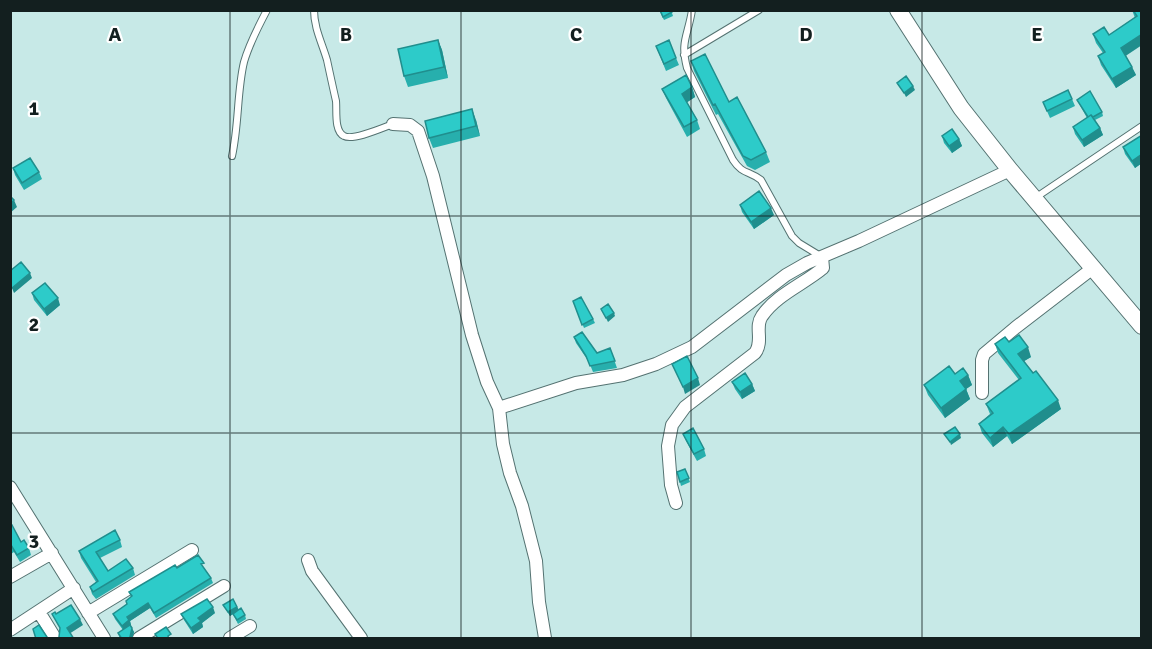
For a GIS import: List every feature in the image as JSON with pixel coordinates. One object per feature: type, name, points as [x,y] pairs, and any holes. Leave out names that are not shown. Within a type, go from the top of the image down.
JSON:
[{"type":"street","points":[[898,10],[961,108],[1010,171],[1142,326]]},
{"type":"street","points":[[393,124],[411,125],[418,130],[433,176],[475,345],[487,382],[499,408],[503,444],[510,473],[522,506],[536,561],[545,639]]},
{"type":"street","points":[[499,408],[576,384],[623,375],[656,364],[692,347],[786,276],[807,263],[1010,171]]},
{"type":"street","points":[[676,503],[670,485],[668,446],[672,425],[685,407],[755,353],[759,348],[759,327],[762,315],[773,304],[823,268],[822,257]]},
{"type":"street","points":[[982,393],[984,354],[1093,268]]},
{"type":"street","points":[[10,487],[104,639]]},
{"type":"street","points":[[88,613],[192,550]]},
{"type":"street","points":[[10,577],[52,553]]},
{"type":"street","points":[[308,560],[312,571],[361,639]]},
{"type":"street","points":[[139,639],[224,586]]},
{"type":"street","points":[[10,630],[74,588]]},
{"type":"street","points":[[39,612],[55,639]]},
{"type":"street","points":[[230,639],[250,626]]},
{"type":"lane","points":[[232,156],[244,64],[251,41],[267,10]]},
{"type":"lane","points":[[314,10],[316,29],[327,60],[336,104],[338,130],[341,135],[353,137],[393,124]]},
{"type":"lane","points":[[692,10],[683,44],[687,68],[738,168],[761,180],[792,236],[822,257]]},
{"type":"lane","points":[[684,55],[759,10]]},
{"type":"lane","points":[[1035,198],[1142,126]]},
{"type":"building","points":[[660,10],[671,10],[672,12],[663,17]]},
{"type":"building","points":[[1133,10],[1142,10],[1142,34],[1121,48],[1132,67],[1112,79],[1098,56],[1105,52],[1093,34],[1104,27],[1109,35],[1137,16]]},
{"type":"building","points":[[438,40],[444,67],[404,76],[398,49]]},
{"type":"building","points":[[669,40],[676,58],[664,64],[656,46]]},
{"type":"building","points":[[705,54],[729,102],[737,97],[766,152],[751,160],[743,156],[715,104],[713,105],[691,61]]},
{"type":"building","points":[[686,75],[692,87],[682,94],[697,120],[684,127],[662,89]]},
{"type":"building","points":[[906,76],[913,86],[904,93],[897,83]]},
{"type":"building","points":[[1068,90],[1072,99],[1047,111],[1043,102]]},
{"type":"building","points":[[1090,91],[1102,112],[1093,117],[1091,115],[1088,117],[1077,100]]},
{"type":"building","points":[[472,109],[476,126],[429,138],[425,121]]},
{"type":"building","points":[[1091,115],[1100,128],[1082,140],[1073,127]]},
{"type":"building","points":[[952,129],[959,139],[949,146],[942,136]]},
{"type":"building","points":[[1142,135],[1142,154],[1132,161],[1123,147]]},
{"type":"building","points":[[30,158],[39,172],[22,183],[13,168]]},
{"type":"building","points":[[759,191],[771,208],[751,222],[740,205]]},
{"type":"building","points":[[21,262],[30,273],[12,288],[10,271]]},
{"type":"building","points":[[45,283],[58,298],[44,309],[32,293]]},
{"type":"building","points":[[581,297],[593,319],[582,325],[573,301]]},
{"type":"building","points":[[608,304],[614,313],[606,318],[601,309]]},
{"type":"building","points":[[582,332],[597,353],[610,348],[615,361],[590,366],[574,337]]},
{"type":"building","points":[[1019,335],[1028,347],[1018,354],[1033,373],[1036,371],[1058,400],[1009,434],[1003,427],[990,438],[979,424],[993,413],[986,404],[1021,378],[995,344],[1005,337],[1009,342]]},
{"type":"building","points":[[687,356],[698,378],[683,387],[672,364]]},
{"type":"building","points":[[949,366],[955,374],[963,368],[968,375],[960,381],[966,389],[941,408],[924,385]]},
{"type":"building","points":[[745,373],[752,384],[740,392],[732,382]]},
{"type":"building","points":[[955,427],[960,434],[950,442],[944,434]]},
{"type":"building","points":[[693,428],[704,449],[694,454],[683,434]]},
{"type":"building","points":[[685,469],[689,478],[680,482],[677,472]]},
{"type":"building","points":[[12,525],[21,542],[24,540],[29,548],[17,555],[10,546],[10,526]]},
{"type":"building","points":[[115,530],[120,540],[96,552],[108,571],[126,559],[133,568],[93,592],[90,587],[98,581],[79,551]]},
{"type":"building","points":[[198,555],[204,563],[201,564],[211,578],[154,613],[148,603],[127,617],[129,620],[122,626],[113,614],[127,604],[126,601],[132,596],[129,592],[175,565],[177,568]]},
{"type":"building","points":[[207,599],[213,607],[198,618],[201,621],[191,628],[181,614]]},
{"type":"building","points":[[233,599],[237,607],[228,612],[223,605]]},
{"type":"building","points":[[71,605],[80,619],[67,628],[74,639],[61,639],[59,637],[60,628],[52,614]]},
{"type":"building","points":[[241,608],[245,615],[237,620],[233,614]]},
{"type":"building","points":[[39,625],[47,639],[36,639],[33,629]]},
{"type":"building","points":[[130,625],[132,628],[130,637],[122,639],[118,633]]},
{"type":"building","points":[[166,627],[171,634],[168,636],[169,639],[155,639],[157,637],[155,634]]}]
